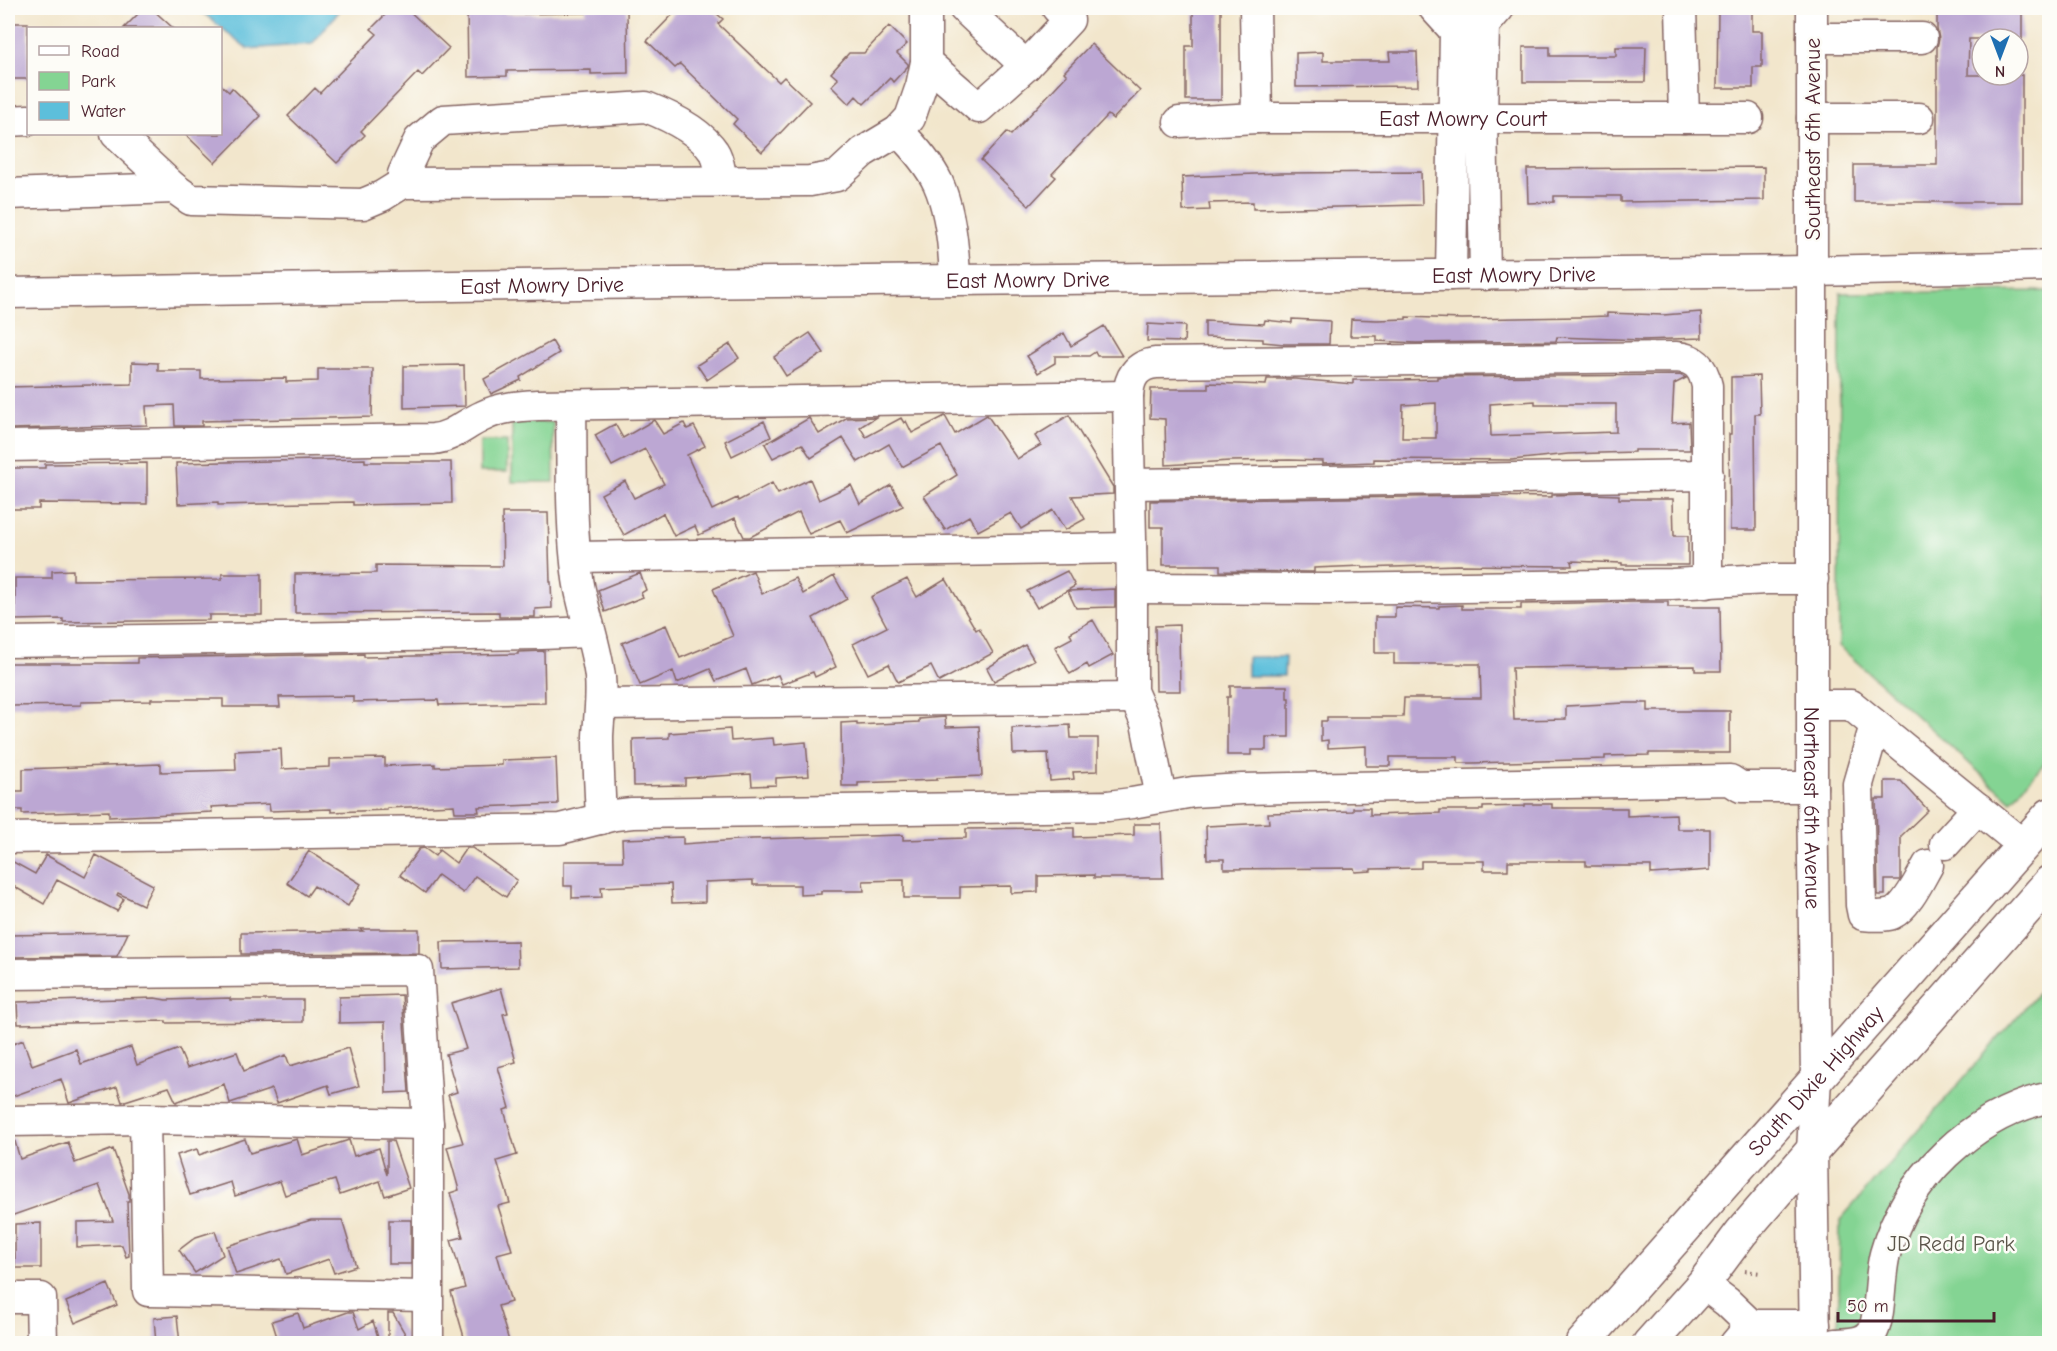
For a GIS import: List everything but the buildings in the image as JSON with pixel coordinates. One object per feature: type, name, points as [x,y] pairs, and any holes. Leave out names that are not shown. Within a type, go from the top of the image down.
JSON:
[{"type":"highway","name":"South Dixie Highway","points":[[1582,1344],[2049,815]]},
{"type":"highway","name":"South Dixie Highway","points":[[1649,1344],[1703,1284],[1741,1233],[2049,882]]},
{"type":"street","points":[[117,135],[174,188],[191,200],[363,204],[403,183],[810,181],[837,176],[863,152],[898,130],[910,118],[926,62],[926,8]]},
{"type":"street","points":[[964,8],[1026,66]]},
{"type":"street","points":[[926,62],[979,108],[1026,66],[1069,20],[1057,8]]},
{"type":"street","points":[[1255,8],[1257,118]]},
{"type":"street","points":[[1434,8],[1455,31],[1451,275]]},
{"type":"street","points":[[1682,8],[1684,118]]},
{"type":"street","name":"Southeast 6th Avenue","points":[[1812,8],[1812,271]]},
{"type":"street","points":[[1455,31],[1492,16],[1482,118],[1485,275]]},
{"type":"street","points":[[1812,38],[1922,38]]},
{"type":"street","points":[[403,183],[403,174],[419,140],[443,120],[646,107],[673,118],[695,133],[715,153],[722,180]]},
{"type":"street","name":"East Mowry Court","points":[[1179,122],[1257,118],[1748,118]]},
{"type":"street","points":[[1812,118],[1919,118]]},
{"type":"street","points":[[8,121],[27,120]]},
{"type":"street","points":[[898,130],[914,148],[938,183],[954,248],[955,280]]},
{"type":"street","points":[[8,194],[174,188]]},
{"type":"street","name":"East Mowry Drive","points":[[8,293],[1812,271],[2049,266]]},
{"type":"street","name":"Northeast 6th Avenue","points":[[1812,271],[1812,779],[1816,1078],[1812,1151],[1822,1337]]},
{"type":"street","points":[[1161,797],[1146,723],[1134,698],[1131,682],[1132,588],[1128,386],[1134,373],[1151,364],[1683,357],[1696,362],[1701,366],[1707,386],[1707,583]]},
{"type":"street","points":[[8,446],[433,439],[452,435],[481,416],[504,408],[519,406],[1128,396]]},
{"type":"street","points":[[571,405],[574,525],[580,591],[597,656],[601,704],[598,738],[601,819]]},
{"type":"street","points":[[1130,484],[1708,475]]},
{"type":"street","points":[[577,557],[1131,548]]},
{"type":"street","points":[[1132,588],[1329,589],[1707,583],[1813,579]]},
{"type":"street","points":[[8,642],[590,632]]},
{"type":"street","points":[[601,704],[1134,698]]},
{"type":"street","points":[[1813,705],[1851,705],[2023,845]]},
{"type":"street","points":[[1875,725],[1858,784],[1863,915],[1878,916],[1893,913],[1910,896],[1936,854],[1978,808]]},
{"type":"street","points":[[8,838],[560,829],[632,813],[1108,806],[1226,789],[1730,780],[1740,773],[1812,779]]},
{"type":"street","points":[[8,974],[418,970],[428,1124],[428,1344]]},
{"type":"street","points":[[1703,1284],[1727,1302],[1743,1334],[1863,1340],[1874,1329],[1884,1255],[1892,1233],[1921,1181],[1938,1161],[1986,1124],[2015,1109],[2049,1097]]},
{"type":"street","points":[[8,1121],[145,1119],[428,1124]]},
{"type":"street","points":[[145,1119],[148,1291],[427,1296]]},
{"type":"street","points":[[8,1298],[41,1298],[42,1344]]},
{"type":"path","points":[[1745,1271],[1761,1273]]},
{"type":"green space","points":[[2049,291],[2049,758],[2011,801],[1839,646],[1840,293]]},
{"type":"green space","points":[[512,422],[553,422],[554,482],[512,482]]},
{"type":"green space","points":[[480,441],[507,441],[507,472],[480,472]]},
{"type":"green space","name":"JD Redd Park","points":[[2049,980],[2049,1343],[1838,1344],[1840,1220]]},
{"type":"water","points":[[197,8],[342,8],[312,44],[248,49]]},
{"type":"water","points":[[1247,657],[1285,657],[1284,676],[1247,676]]}]
